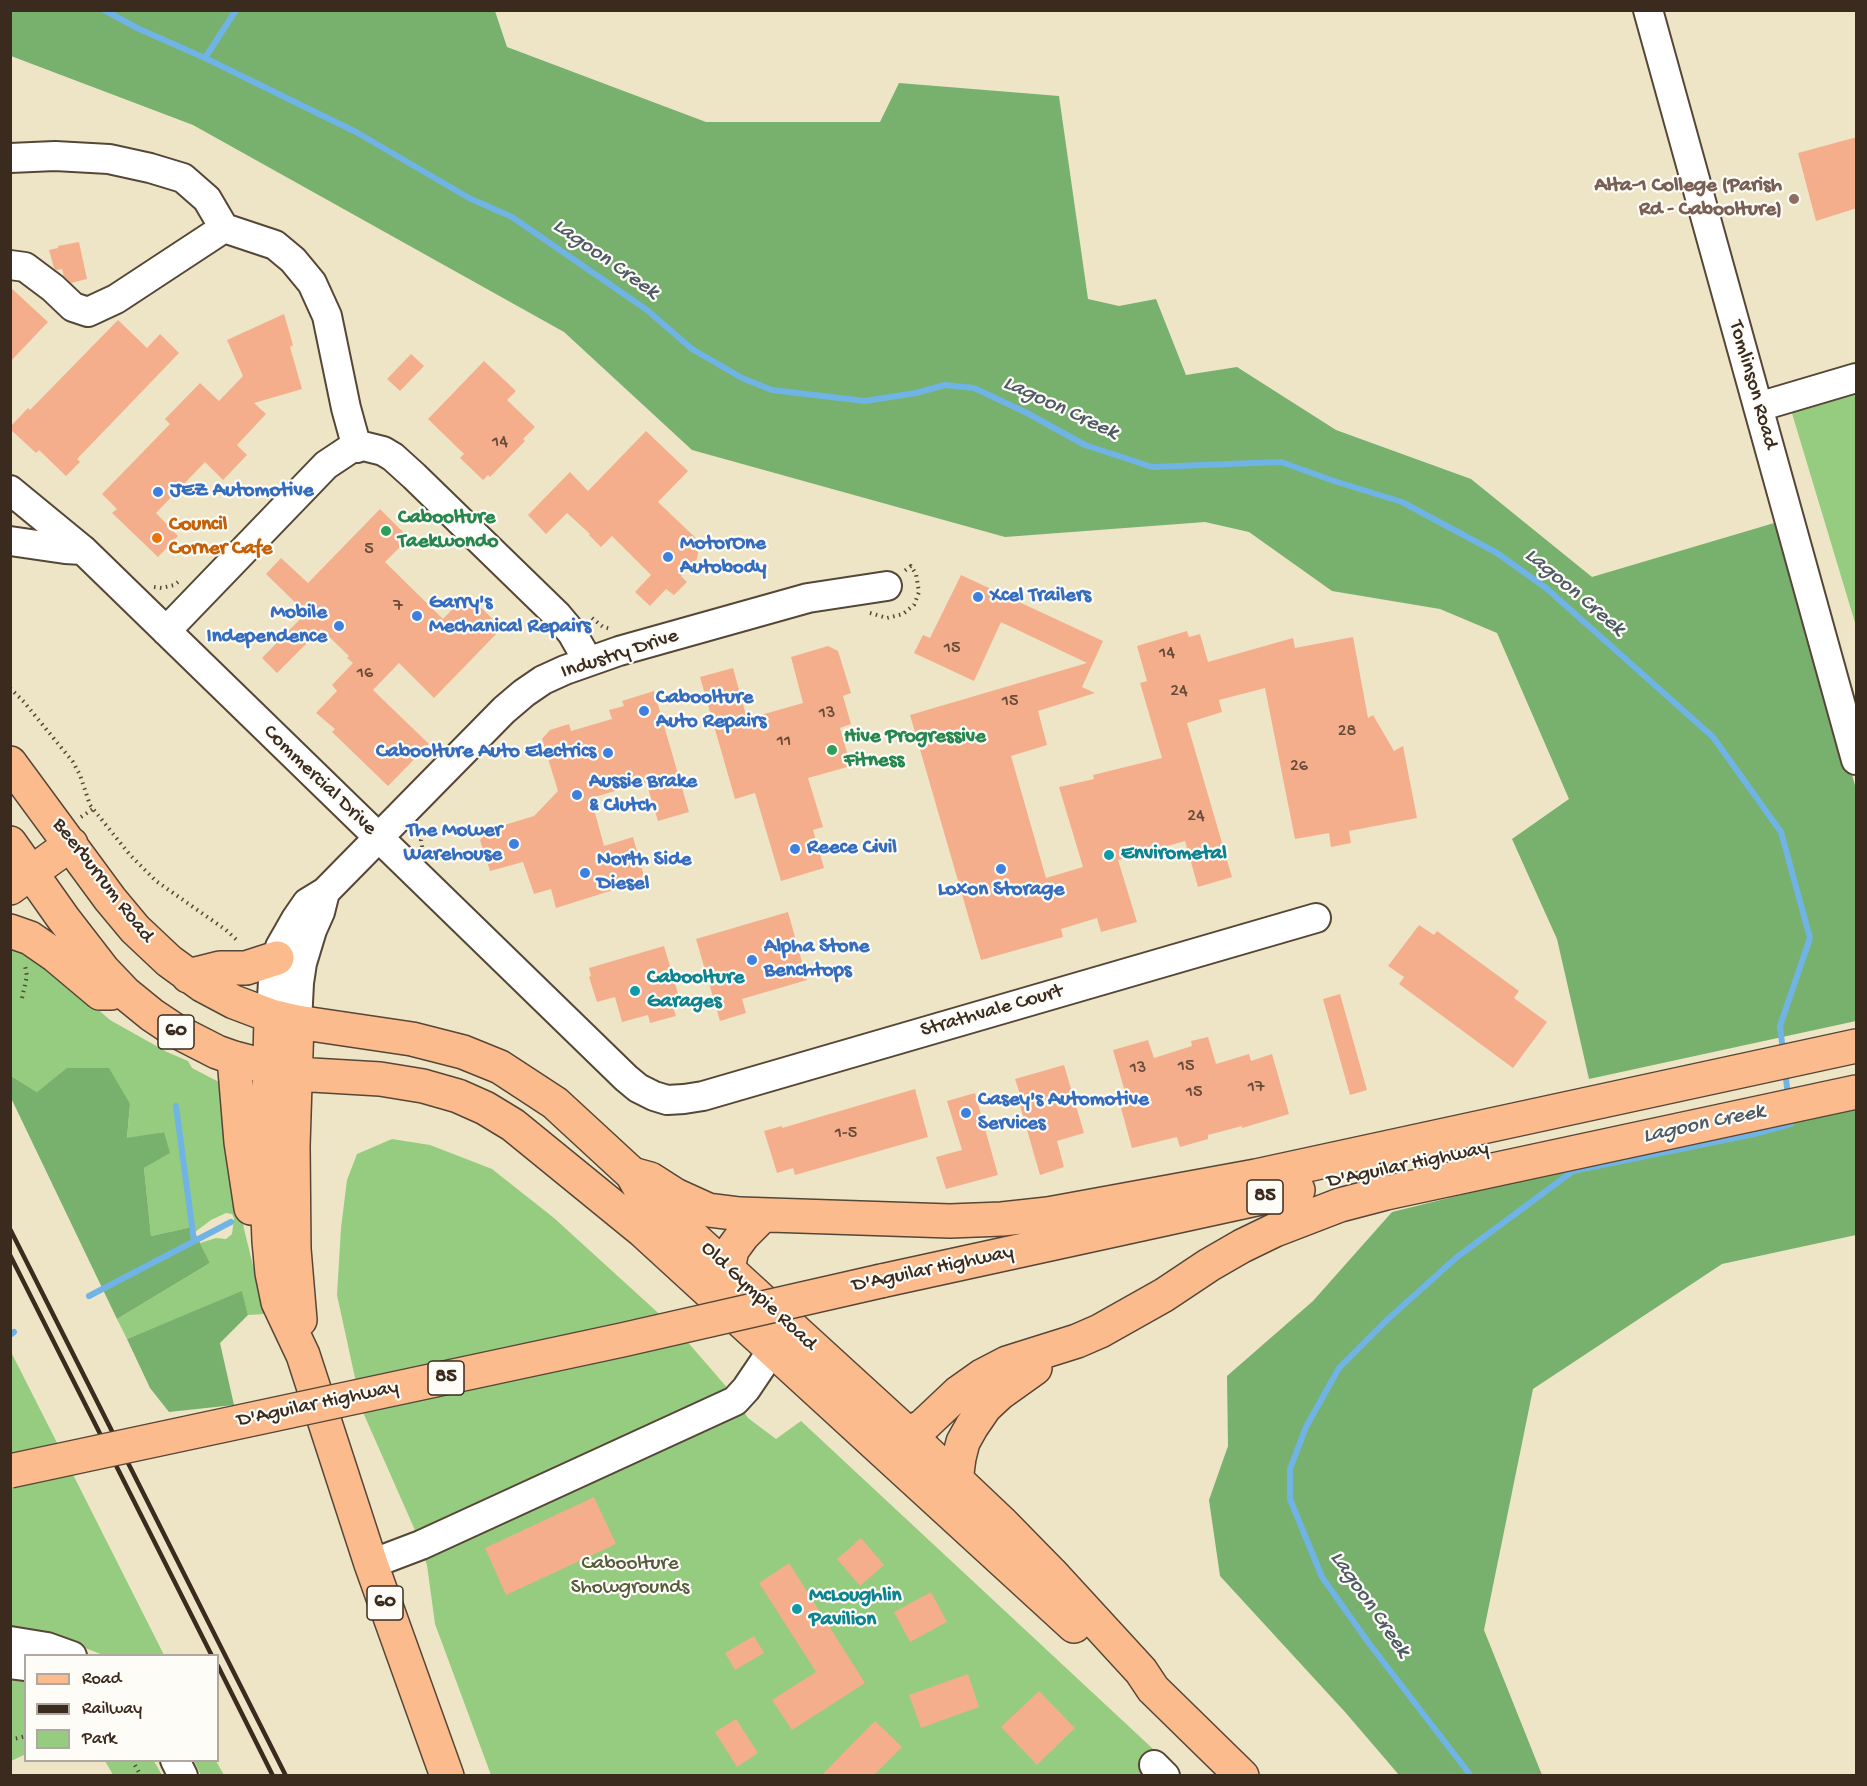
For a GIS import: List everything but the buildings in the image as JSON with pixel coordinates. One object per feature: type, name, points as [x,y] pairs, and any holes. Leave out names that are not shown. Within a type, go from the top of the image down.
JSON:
[{"type":"main road","name":"Beerburrum Road","points":[[10,763],[110,899],[135,929],[169,961],[218,995],[284,1019]]},
{"type":"main road","name":"60","points":[[10,843],[30,885],[125,993],[176,1031],[217,1052],[283,1071]]},
{"type":"main road","points":[[10,919],[30,885],[75,851]]},
{"type":"main road","points":[[10,931],[30,938],[56,956],[100,993],[125,993]]},
{"type":"main road","points":[[188,976],[220,969],[246,968],[277,958]]},
{"type":"main road","name":"60","points":[[284,1019],[283,1071],[267,1190],[268,1241],[278,1302],[303,1354],[372,1564],[447,1776]]},
{"type":"main road","name":"Old Gympie Road","points":[[284,1019],[387,1035],[440,1045],[463,1052],[500,1067],[555,1103],[632,1174],[641,1190],[908,1434],[1051,1573],[1141,1671],[1153,1689],[1242,1776]]},
{"type":"main road","name":"60","points":[[234,1058],[241,1142],[254,1221],[268,1241]]},
{"type":"main road","name":"60","points":[[283,1071],[293,1146],[294,1249],[303,1354]]},
{"type":"main road","name":"Old Gympie Road","points":[[283,1071],[400,1081],[458,1096],[485,1108],[513,1125],[643,1231],[1132,1679],[1153,1689]]},
{"type":"main road","points":[[632,1174],[650,1179],[675,1195],[708,1210],[762,1216],[950,1221],[1002,1219],[1048,1214],[1256,1176],[1401,1167],[1851,1075]]},
{"type":"main road","points":[[872,1440],[908,1434],[923,1426],[958,1393],[982,1376],[1007,1363],[1077,1341],[1119,1322],[1242,1246],[1275,1230],[1340,1205],[1401,1167],[1851,1075]]},
{"type":"main road","name":"D'Aguilar Highway","points":[[10,1471],[622,1340],[1401,1167]]},
{"type":"main road","points":[[744,1323],[733,1297],[728,1269],[732,1250],[762,1216]]},
{"type":"main road","points":[[956,1480],[963,1442],[972,1425],[985,1407],[1000,1393],[1034,1370],[1046,1351]]},
{"type":"street","name":"Tomlinson Road","points":[[1648,10],[1857,760]]},
{"type":"street","points":[[10,158],[55,156],[109,159],[183,178],[207,199],[224,228],[275,245],[293,260],[312,284],[327,316],[346,408],[357,448]]},
{"type":"street","points":[[10,265],[25,267],[73,307],[88,312],[116,299],[224,228]]},
{"type":"street","points":[[1758,407],[1857,378]]},
{"type":"street","points":[[166,631],[326,465],[357,448],[373,448],[393,457],[414,476],[557,615],[572,633],[588,661]]},
{"type":"street","name":"Commercial Drive","points":[[11,492],[83,550],[626,1078],[638,1088],[667,1100]]},
{"type":"street","points":[[10,541],[83,550]]},
{"type":"street","name":"Industry Drive","points":[[284,1019],[273,981],[277,958],[285,936],[307,903],[325,892],[510,705],[543,680],[588,661],[808,598],[887,586]]},
{"type":"street","name":"Industry Drive","points":[[284,1019],[299,983],[302,963],[325,892]]},
{"type":"street","name":"Strathvale Court","points":[[667,1100],[703,1096],[1317,918]]},
{"type":"street","points":[[372,1564],[416,1548],[568,1472],[735,1401],[746,1389],[773,1349]]},
{"type":"street","points":[[10,1641],[47,1647],[66,1654]]},
{"type":"street","points":[[176,1762],[183,1776]]},
{"type":"path","points":[[868,612],[887,618],[903,614],[914,605],[919,592],[919,583],[911,566],[887,586]]},
{"type":"path","points":[[151,586],[162,588],[174,585],[184,577]]},
{"type":"path","points":[[587,613],[603,627],[621,630]]},
{"type":"path","points":[[10,688],[73,762],[90,805],[130,855],[156,881],[235,937],[242,946]]},
{"type":"path","points":[[423,850],[421,840],[427,823]]},
{"type":"path","points":[[22,998],[27,976],[26,959]]},
{"type":"path","points":[[133,1762],[141,1776]]},
{"type":"green space","points":[[10,11],[495,11],[507,47],[706,122],[880,122],[899,83],[1059,96],[1088,299],[1119,306],[1156,299],[1186,375],[1237,367],[1336,430],[1471,479],[1592,577],[1781,521],[1856,789],[1856,1021],[1589,1079],[1557,939],[1512,839],[1569,799],[1497,633],[1440,609],[1332,591],[1249,532],[1205,522],[1005,537],[692,450],[564,332],[193,125],[11,56]]},
{"type":"green space","points":[[1856,388],[1856,626],[1791,410]]},
{"type":"green space","points":[[10,947],[49,966],[110,1020],[167,1052],[188,1061],[192,1068],[219,1082],[224,1093],[230,1128],[244,1229],[265,1314],[248,1315],[242,1292],[127,1339],[117,1319],[210,1263],[200,1243],[216,1238],[226,1239],[232,1234],[234,1218],[232,1214],[226,1213],[211,1220],[195,1232],[192,1227],[151,1236],[144,1168],[169,1153],[163,1132],[127,1139],[130,1104],[67,1069],[37,1092],[11,1076]]},
{"type":"green space","points":[[67,1068],[109,1068],[130,1104],[127,1138],[164,1132],[170,1153],[144,1168],[151,1236],[192,1227],[210,1263],[117,1319],[11,1098],[11,1076],[37,1092]]},
{"type":"green space","points":[[1856,1105],[1856,1235],[1722,1264],[1533,1389],[1484,1630],[1542,1775],[1399,1775],[1345,1712],[1220,1576],[1209,1500],[1228,1446],[1227,1376],[1313,1301],[1392,1212],[1501,1185]]},
{"type":"green space","name":"Caboolture Showgrounds","points":[[392,1139],[430,1145],[492,1169],[554,1218],[678,1331],[731,1392],[748,1418],[776,1439],[801,1421],[1181,1775],[491,1775],[435,1624],[427,1565],[414,1528],[362,1410],[337,1295],[341,1228],[347,1180],[357,1154]]},
{"type":"green space","points":[[242,1291],[248,1315],[220,1343],[234,1405],[169,1412],[150,1388],[127,1339]]},
{"type":"green space","points":[[12,1354],[163,1654],[100,1654],[60,1638],[11,1628],[10,1355]]},
{"type":"green space","points":[[10,1677],[24,1679],[24,1755],[11,1761]]},
{"type":"green space","points":[[106,1762],[155,1762],[162,1775],[113,1775]]},
{"type":"green space","points":[[194,1762],[217,1762],[224,1775],[201,1775]]},
{"type":"waterway","name":"Lagoon Creek","points":[[104,10],[137,28],[205,58],[356,132],[469,198],[512,217],[647,310],[692,349],[742,378],[772,390],[865,401],[916,393],[945,385],[974,388],[1027,413],[1085,445],[1152,467],[1281,462],[1402,502],[1497,553],[1546,588],[1713,737],[1781,832],[1810,938],[1780,1026],[1783,1051]]},
{"type":"waterway","points":[[205,58],[236,10]]},
{"type":"waterway","name":"Lagoon Creek","points":[[1785,1070],[1788,1096]]},
{"type":"waterway","points":[[176,1106],[194,1241]]},
{"type":"waterway","name":"Lagoon Creek","points":[[1471,1776],[1368,1642],[1322,1577],[1290,1499],[1290,1469],[1306,1427],[1339,1368],[1388,1319],[1457,1257],[1573,1171],[1754,1134],[1791,1124],[1790,1115]]},
{"type":"waterway","points":[[89,1296],[231,1222]]},
{"type":"waterway","points":[[10,1335],[14,1332]]},
{"type":"railway","points":[[10,1229],[286,1776]]},
{"type":"railway","points":[[10,1255],[211,1654]]},
{"type":"railway","points":[[219,1668],[273,1776]]},
{"type":"place","name":"Alta-1 College (Parish Rd - Caboolture)","points":[[1794,199]]},
{"type":"place","name":"JEZ Automotive","points":[[158,492]]},
{"type":"place","name":"Caboolture Taekwondo","points":[[386,531]]},
{"type":"place","name":"Council Corner Cafe","points":[[157,538]]},
{"type":"place","name":"MotorOne Autobody","points":[[668,557]]},
{"type":"place","name":"Xcel Trailers","points":[[978,597]]},
{"type":"place","name":"Garry's Mechanical Repairs","points":[[417,616]]},
{"type":"place","name":"Mobile Independence","points":[[339,626]]},
{"type":"place","name":"Caboolture Auto Repairs","points":[[644,711]]},
{"type":"place","name":"Hive Progressive Fitness","points":[[832,750]]},
{"type":"place","name":"Caboolture Auto Electrics","points":[[608,753]]},
{"type":"place","name":"Aussie Brake & Clutch","points":[[577,795]]},
{"type":"place","name":"The Mower Warehouse","points":[[514,844]]},
{"type":"place","name":"Reece Civil","points":[[795,849]]},
{"type":"place","name":"Envirometal","points":[[1109,855]]},
{"type":"place","name":"Loxon Storage","points":[[1001,869]]},
{"type":"place","name":"North Side Diesel","points":[[585,873]]},
{"type":"place","name":"Alpha Stone Benchtops","points":[[752,960]]},
{"type":"place","name":"Caboolture Garages","points":[[635,991]]},
{"type":"place","name":"Casey's Automotive Services","points":[[966,1113]]},
{"type":"place","name":"McLoughlin Pavilion","points":[[797,1609]]}]
